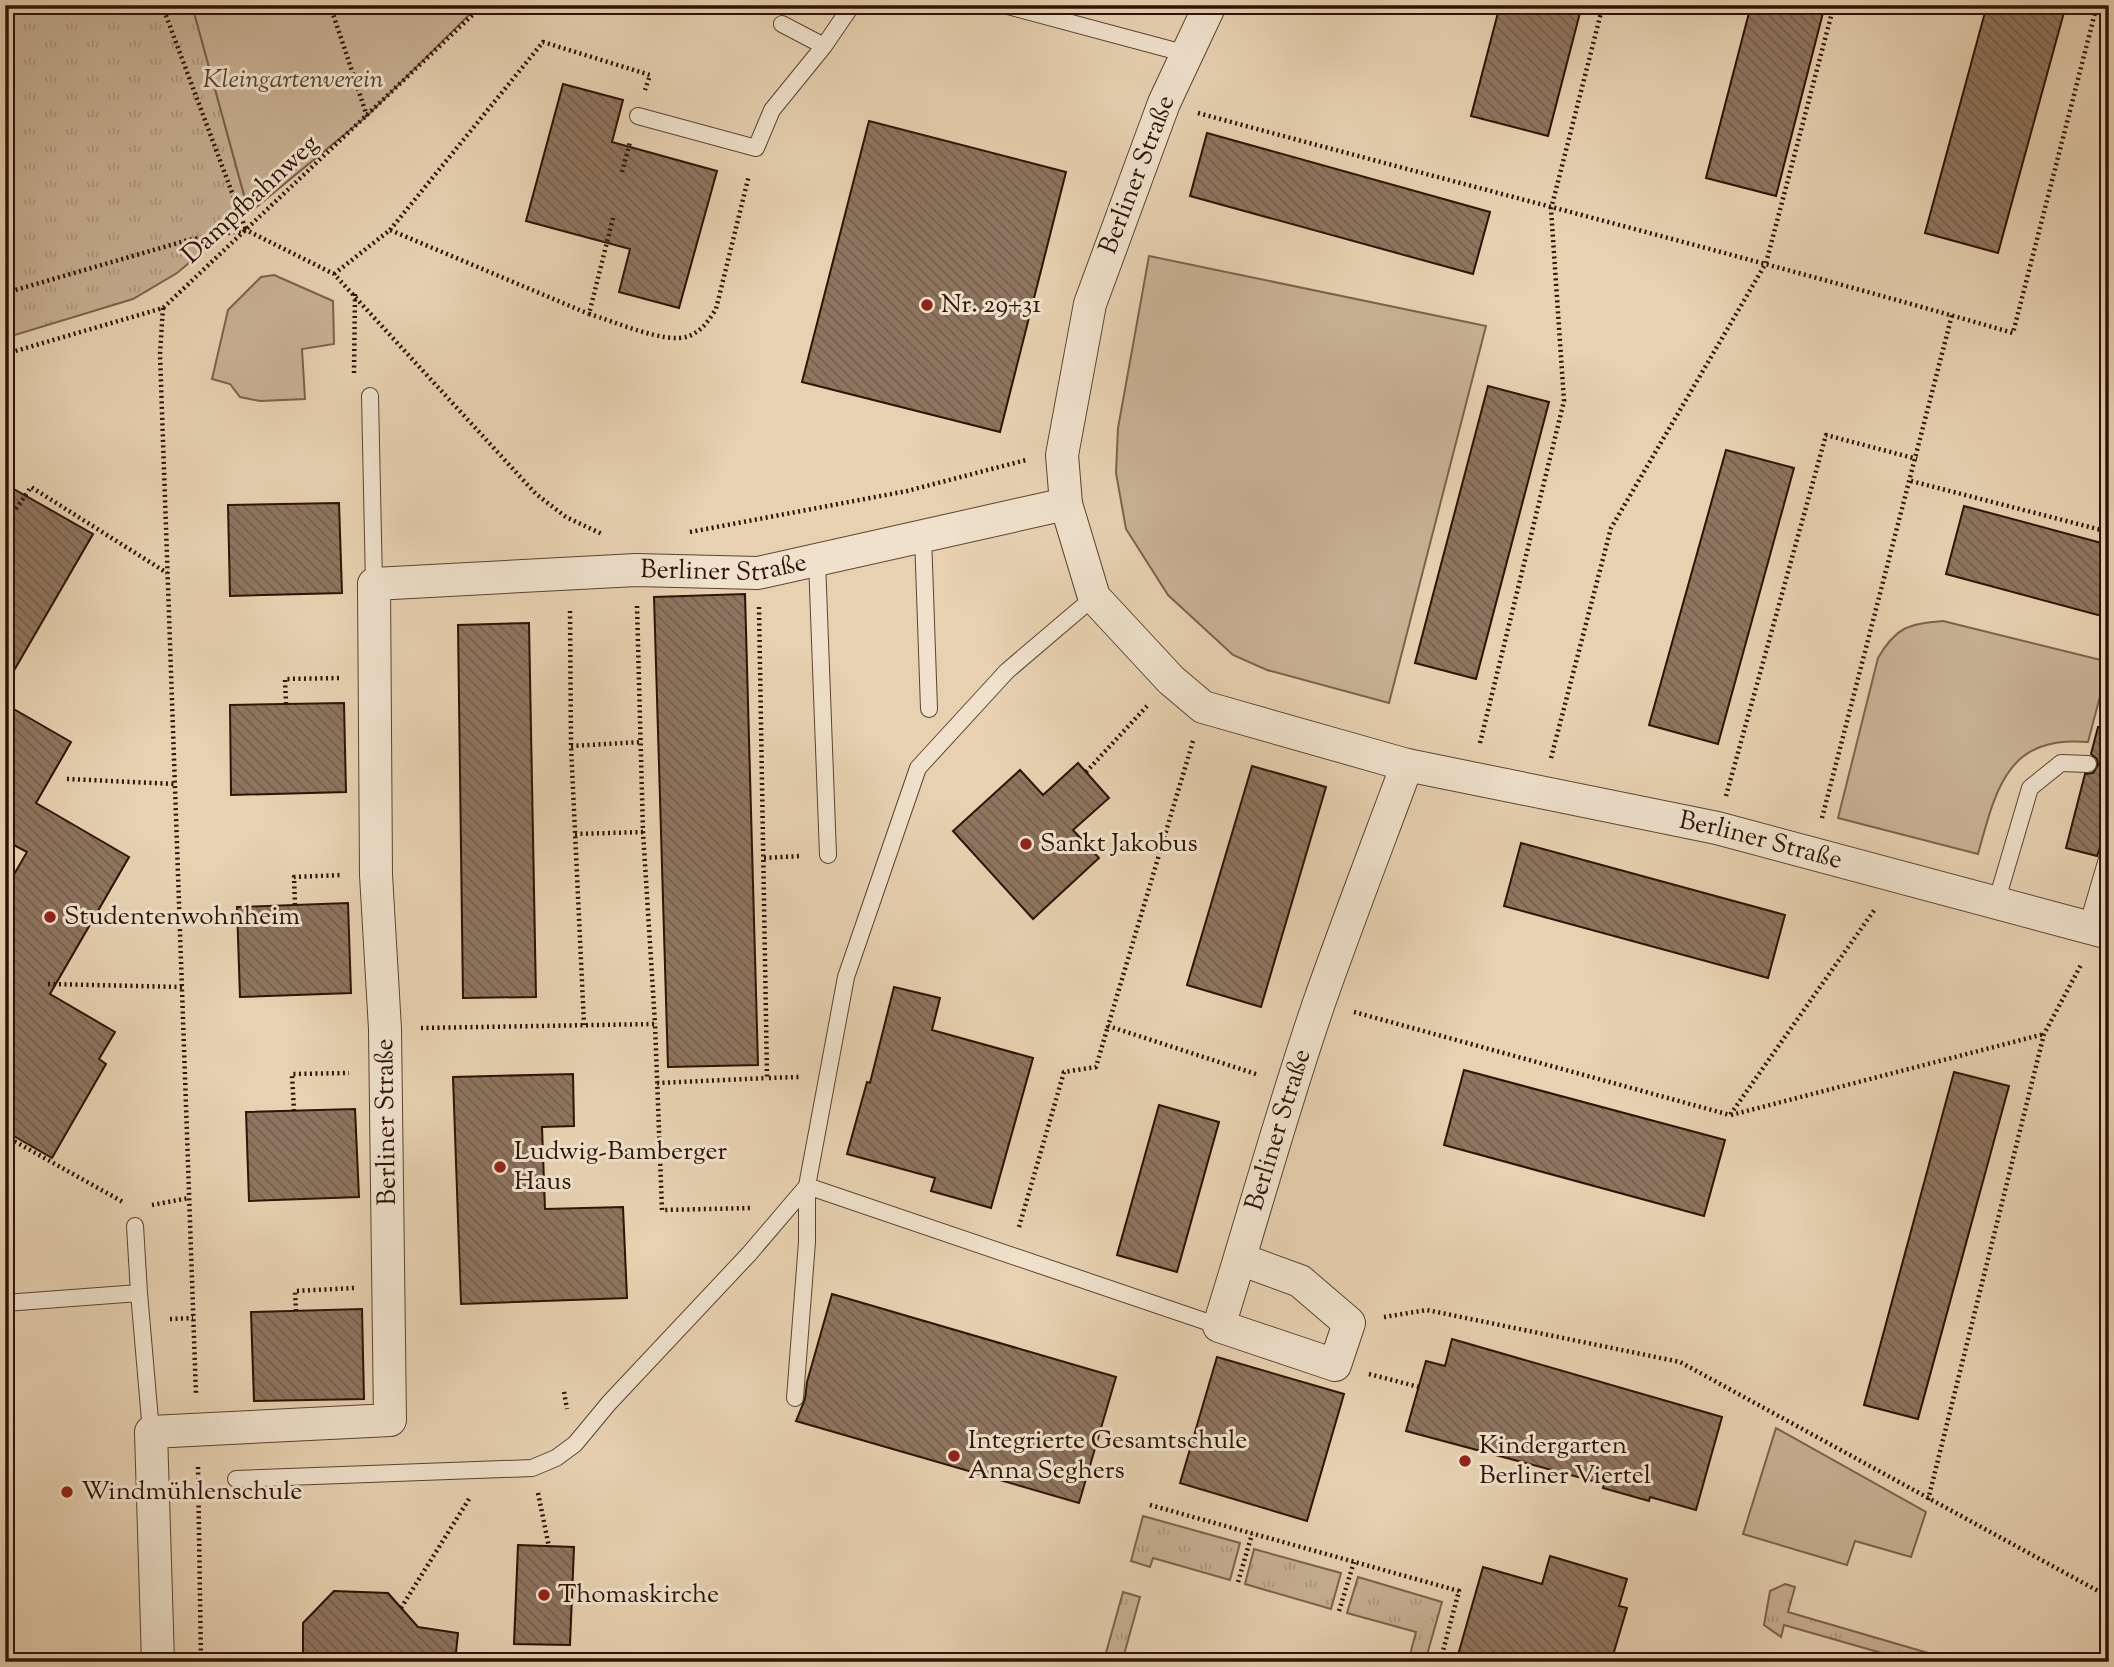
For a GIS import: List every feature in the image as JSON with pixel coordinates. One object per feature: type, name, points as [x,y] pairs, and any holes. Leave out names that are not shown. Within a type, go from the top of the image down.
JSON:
[{"type":"street","name":"Berliner Straße","points":[[1210,5],[1164,103],[1090,304],[1062,454],[1066,504],[1094,597],[1171,680],[1203,707],[1408,765],[1717,828],[2098,931]]},
{"type":"street","name":"Berliner Straße","points":[[151,1432],[390,1420],[385,1028],[376,875],[374,584],[474,576],[569,575],[636,570],[758,573],[1066,504]]},
{"type":"street","name":"Berliner Straße","points":[[1219,1326],[1320,1002],[1408,765]]},
{"type":"street","points":[[1219,1326],[1335,1365],[1349,1323],[1300,1281],[1240,1259]]},
{"type":"street","points":[[151,1432],[158,1662]]},
{"type":"lane","points":[[638,116],[756,148],[772,110],[824,46],[852,5]]},
{"type":"lane","points":[[1004,5],[1056,12],[1187,54]]},
{"type":"lane","points":[[782,24],[824,46]]},
{"type":"lane","name":"Berliner Straße","points":[[370,396],[374,584]]},
{"type":"lane","points":[[923,536],[929,709]]},
{"type":"lane","points":[[817,561],[828,855]]},
{"type":"lane","points":[[795,1398],[807,1242],[807,1186],[846,977],[918,768],[1007,671],[1094,597]]},
{"type":"lane","points":[[1996,903],[2029,788],[2061,763],[2088,764]]},
{"type":"lane","points":[[2098,931],[2109,852]]},
{"type":"lane","points":[[807,1186],[1219,1326]]},
{"type":"lane","points":[[236,1479],[532,1468],[556,1458],[575,1444],[609,1403],[750,1254],[807,1186]]},
{"type":"lane","points":[[135,1226],[151,1432]]},
{"type":"lane","points":[[5,1304],[139,1293]]},
{"type":"path","points":[[162,5],[246,230]]},
{"type":"path","points":[[330,5],[367,116]]},
{"type":"path","name":"Dampfbahnweg","points":[[5,354],[163,309],[483,5]]},
{"type":"path","points":[[1471,779],[1564,401],[1551,209],[1603,5]]},
{"type":"path","points":[[1542,792],[1611,528],[1766,263],[1834,5]]},
{"type":"path","points":[[1164,103],[1551,209],[1766,263],[2013,333],[2096,5]]},
{"type":"path","points":[[334,274],[390,230],[543,42],[650,75],[638,116]]},
{"type":"path","points":[[390,230],[589,314],[673,340],[691,336],[705,326],[716,309],[756,148]]},
{"type":"path","points":[[589,314],[613,218]]},
{"type":"path","points":[[5,293],[188,240],[246,230],[334,274],[355,293],[536,494],[566,517],[605,536]]},
{"type":"path","points":[[354,387],[355,293]]},
{"type":"path","points":[[163,309],[160,354],[197,1430],[201,1662]]},
{"type":"path","points":[[1813,852],[1952,316]]},
{"type":"path","points":[[1717,828],[1826,435],[1917,459]]},
{"type":"path","points":[[683,533],[907,491],[1025,460],[1062,454]]},
{"type":"path","points":[[1911,481],[2109,532]]},
{"type":"path","points":[[16,509],[32,487],[168,574]]},
{"type":"path","points":[[636,570],[643,832],[662,1210],[788,1208]]},
{"type":"path","points":[[758,573],[768,1078]]},
{"type":"path","points":[[569,575],[571,746],[584,1024]]},
{"type":"path","points":[[286,704],[285,679],[373,678]]},
{"type":"path","points":[[1086,772],[1171,680]]},
{"type":"path","points":[[1011,1256],[1063,1072],[1096,1067],[1203,707]]},
{"type":"path","points":[[571,746],[641,742]]},
{"type":"path","points":[[66,779],[175,785]]},
{"type":"path","points":[[575,834],[643,832]]},
{"type":"path","points":[[295,905],[294,877],[376,875]]},
{"type":"path","points":[[1730,1115],[1899,876]]},
{"type":"path","points":[[1928,1500],[2044,1034],[2098,931]]},
{"type":"path","points":[[48,984],[182,987]]},
{"type":"path","points":[[1320,1002],[1730,1115],[2044,1034]]},
{"type":"path","points":[[385,1028],[654,1024]]},
{"type":"path","points":[[1108,1026],[1294,1086]]},
{"type":"path","points":[[294,1111],[292,1074],[385,1073]]},
{"type":"path","points":[[657,1083],[828,1076]]},
{"type":"path","points":[[5,1136],[134,1208],[189,1198]]},
{"type":"path","points":[[134,1208],[135,1226]]},
{"type":"path","points":[[296,1311],[295,1291],[390,1286]]},
{"type":"path","points":[[1349,1323],[1427,1310],[1680,1362],[2109,1597]]},
{"type":"path","points":[[1335,1365],[1419,1387]]},
{"type":"path","points":[[532,1468],[549,1546]]},
{"type":"path","points":[[401,1608],[488,1469]]},
{"type":"path","points":[[1150,1505],[1459,1591],[1440,1662]]},
{"type":"path","points":[[1238,1582],[1252,1534]]},
{"type":"path","points":[[1339,1611],[1354,1562]]},
{"type":"green space","points":[[5,5],[192,5],[249,213],[177,273],[133,299],[5,338]]},
{"type":"green space","name":"Kleingartenverein","points":[[192,5],[479,5],[367,116],[249,213]]},
{"type":"green space","points":[[1149,256],[1486,326],[1389,703],[1267,670],[1233,655],[1168,595],[1126,529],[1116,473],[1118,428]]},
{"type":"green space","points":[[274,275],[333,301],[334,344],[302,349],[305,399],[260,401],[240,397],[230,384],[212,379],[228,310],[261,277]]},
{"type":"green space","points":[[1943,621],[2109,662],[2088,742],[2061,742],[2039,747],[2022,757],[1999,788],[1978,854],[1838,818],[1878,658],[1897,633],[1904,629]]},
{"type":"green space","points":[[1776,1428],[1926,1512],[1911,1557],[1855,1541],[1847,1565],[1743,1534]]},
{"type":"green space","points":[[1143,1516],[1240,1543],[1230,1580],[1153,1558],[1150,1567],[1131,1561]]},
{"type":"green space","points":[[1254,1549],[1341,1573],[1331,1609],[1245,1584]]},
{"type":"green space","points":[[1358,1577],[1442,1602],[1425,1662],[1408,1662],[1416,1632],[1347,1613]]},
{"type":"green space","points":[[1785,1584],[1795,1587],[1788,1612],[1959,1662],[1913,1662],[1784,1625],[1781,1637],[1764,1625],[1770,1591]]},
{"type":"green space","points":[[1123,1592],[1140,1597],[1122,1662],[1104,1660]]},
{"type":"building","points":[[1500,5],[1582,5],[1548,136],[1471,116]]},
{"type":"building","points":[[1751,5],[1825,5],[1776,196],[1706,178]]},
{"type":"building","points":[[1987,5],[2066,5],[1998,253],[1925,233]]},
{"type":"building","points":[[563,84],[623,100],[612,142],[717,171],[679,308],[619,292],[630,249],[526,221]]},
{"type":"building","name":"Nr. 29+31","points":[[869,121],[1066,172],[1000,432],[802,382]]},
{"type":"building","points":[[1207,133],[1490,212],[1473,274],[1190,196]]},
{"type":"building","points":[[1488,386],[1549,402],[1476,679],[1415,663]]},
{"type":"building","points":[[1726,450],[1794,468],[1718,744],[1649,725]]},
{"type":"building","points":[[5,484],[93,534],[5,686]]},
{"type":"building","points":[[339,503],[342,593],[230,596],[228,505]]},
{"type":"building","points":[[1964,506],[2109,545],[2109,618],[1946,574]]},
{"type":"building","points":[[745,594],[758,1065],[668,1067],[654,597]]},
{"type":"building","points":[[529,623],[536,997],[463,998],[458,625]]},
{"type":"building","points":[[344,703],[346,792],[231,795],[230,705]]},
{"type":"building","name":"Studentenwohnheim","points":[[5,704],[71,742],[36,803],[129,857],[50,994],[115,1032],[99,1059],[106,1064],[52,1158],[5,1131],[5,890],[27,852],[12,844],[5,856]]},
{"type":"building","points":[[2098,727],[2109,728],[2109,842],[2101,845],[2097,856],[2066,848],[2085,774],[2093,773],[2098,765],[2097,759],[2091,754]]},
{"type":"building","name":"Sankt Jakobus","points":[[1078,763],[1109,798],[1073,830],[1099,858],[1033,919],[953,831],[1020,770],[1043,795]]},
{"type":"building","points":[[1252,766],[1326,787],[1261,1007],[1187,985]]},
{"type":"building","points":[[1521,843],[1785,915],[1768,978],[1504,906]]},
{"type":"building","points":[[348,903],[351,993],[240,997],[237,907]]},
{"type":"building","points":[[894,987],[940,998],[932,1030],[1033,1058],[991,1208],[931,1191],[935,1178],[847,1154],[867,1082],[870,1083]]},
{"type":"building","points":[[1464,1070],[1725,1140],[1704,1216],[1444,1145]]},
{"type":"building","points":[[1954,1072],[2009,1086],[1918,1419],[1864,1405]]},
{"type":"building","name":"Ludwig-Bamberger Haus","points":[[573,1074],[574,1126],[542,1127],[545,1209],[623,1207],[627,1298],[461,1304],[453,1077]]},
{"type":"building","points":[[1159,1105],[1219,1122],[1177,1272],[1117,1255]]},
{"type":"building","points":[[355,1109],[359,1197],[249,1201],[246,1112]]},
{"type":"building","points":[[832,1294],[1116,1377],[1079,1503],[796,1421],[805,1399],[807,1382]]},
{"type":"building","points":[[362,1309],[364,1399],[254,1401],[251,1312]]},
{"type":"building","points":[[1452,1339],[1722,1417],[1696,1510],[1650,1497],[1649,1501],[1603,1488],[1604,1484],[1406,1431],[1426,1361],[1445,1366]]},
{"type":"building","points":[[1217,1357],[1344,1394],[1307,1521],[1180,1483]]},
{"type":"building","name":"Thomaskirche","points":[[518,1545],[574,1547],[570,1645],[514,1644]]},
{"type":"building","points":[[1550,1556],[1627,1579],[1619,1606],[1627,1608],[1611,1662],[1456,1662],[1483,1567],[1542,1584]]},
{"type":"building","points":[[334,1591],[388,1593],[418,1627],[458,1633],[455,1662],[303,1662],[303,1623]]},
{"type":"place","name":"Nr. 29+31","points":[[927,305]]},
{"type":"place","name":"Sankt Jakobus","points":[[1026,844]]},
{"type":"place","name":"Studentenwohnheim","points":[[50,917]]},
{"type":"place","name":"Ludwig-Bamberger Haus","points":[[500,1167]]},
{"type":"place","name":"Integrierte Gesamtschule Anna Seghers","points":[[954,1456]]},
{"type":"place","name":"Kindergarten Berliner Viertel","points":[[1465,1461]]},
{"type":"place","name":"Windmühlenschule","points":[[67,1492]]},
{"type":"place","name":"Thomaskirche","points":[[544,1595]]}]
